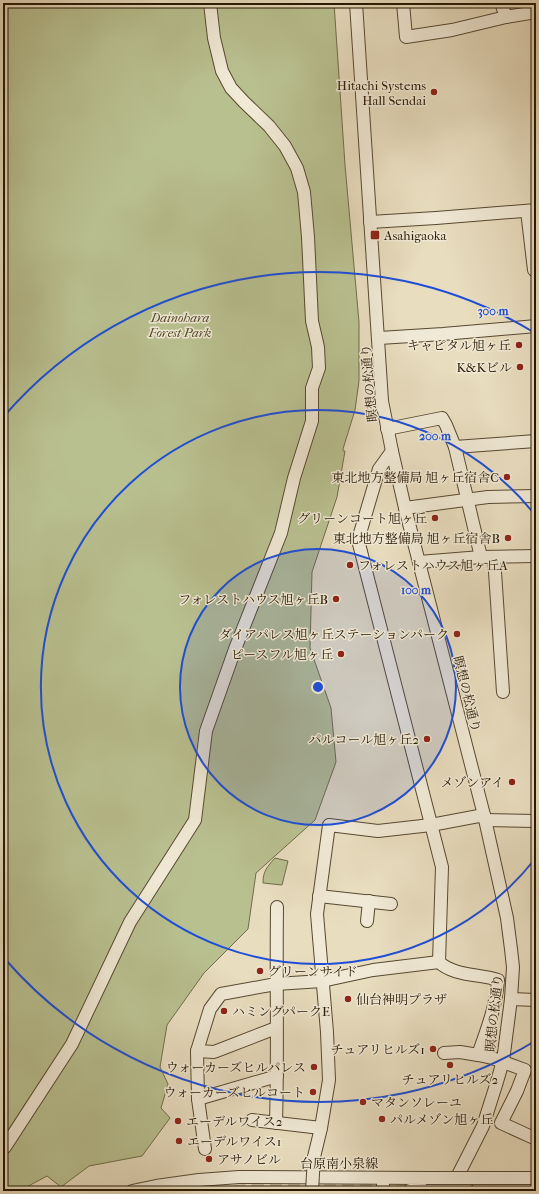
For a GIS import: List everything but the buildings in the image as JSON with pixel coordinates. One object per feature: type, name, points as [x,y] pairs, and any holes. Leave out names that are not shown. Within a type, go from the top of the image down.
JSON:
[{"type":"street","points":[[3,1148],[72,1044],[130,922],[195,820],[206,731],[235,649],[281,533],[294,478],[312,421],[312,388],[319,368],[308,237],[306,192],[297,168],[285,146],[269,126],[231,88],[222,71],[214,38],[210,3]]},
{"type":"street","name":"瞑想の松通り","points":[[356,3],[382,402],[405,508],[485,818],[510,934],[513,967],[511,999],[503,1061],[483,1126],[450,1191]]},
{"type":"street","points":[[403,3],[406,37],[452,30],[506,17],[536,12]]},
{"type":"street","points":[[501,3],[506,17]]},
{"type":"street","points":[[370,222],[532,210],[534,270],[536,270]]},
{"type":"street","points":[[379,338],[536,326]]},
{"type":"street","points":[[387,429],[442,418],[455,447],[481,557]]},
{"type":"street","points":[[455,447],[536,441]]},
{"type":"street","points":[[392,451],[379,469],[358,540],[442,867],[439,962],[443,966],[462,973],[490,977],[498,980],[493,1012],[478,1055]]},
{"type":"street","points":[[405,508],[488,497],[536,496]]},
{"type":"street","points":[[419,562],[481,557],[536,556]]},
{"type":"street","points":[[494,557],[503,692]]},
{"type":"street","points":[[312,1191],[314,1157],[321,1128],[329,1080],[327,1032],[317,914],[329,825],[378,831],[485,818],[536,821]]},
{"type":"street","points":[[319,896],[391,904]]},
{"type":"street","points":[[367,921],[369,901]]},
{"type":"street","points":[[276,1123],[277,907]]},
{"type":"street","points":[[205,1149],[198,1099],[197,1051],[210,1008],[221,994],[276,984],[322,981],[373,970],[439,962]]},
{"type":"street","points":[[511,999],[536,1000]]},
{"type":"street","points":[[197,1051],[214,1052],[276,1028]]},
{"type":"street","points":[[444,1053],[460,1052],[478,1055],[503,1061],[526,1070],[517,1092],[501,1122],[536,1139]]},
{"type":"street","points":[[198,1099],[277,1076]]},
{"type":"street","points":[[252,1120],[321,1128]]},
{"type":"street","name":"台原南小泉線","points":[[132,1191],[156,1186],[199,1186],[239,1177],[536,1178]]},
{"type":"street","points":[[383,1178],[383,1191]]},
{"type":"street","points":[[410,1190],[469,1191]]},
{"type":"green space","name":"Dainohara Forest Park","points":[[3,3],[334,3],[345,165],[359,322],[359,381],[355,410],[343,449],[343,451],[345,451],[337,497],[312,572],[310,648],[331,708],[336,762],[315,820],[256,873],[248,929],[204,973],[167,1025],[160,1067],[168,1084],[161,1108],[170,1118],[142,1156],[89,1166],[61,1187],[47,1176],[19,1191],[3,1191]]},
{"type":"green space","points":[[275,858],[288,861],[282,885],[263,883],[266,869]]},
{"type":"tunnel","points":[[234,1191],[255,1189],[410,1190]]},
{"type":"place","name":"Hitachi Systems Hall Sendai","points":[[434,92]]},
{"type":"place","name":"Asahigaoka","points":[[375,235]]},
{"type":"place","name":"キャピタル旭ヶ丘","points":[[519,345]]},
{"type":"place","name":"K&Kビル","points":[[520,367]]},
{"type":"place","name":"東北地方整備局 旭ヶ丘宿舎C","points":[[507,477]]},
{"type":"place","name":"グリーンコート旭ヶ丘","points":[[435,518]]},
{"type":"place","name":"東北地方整備局 旭ヶ丘宿舎B","points":[[508,538]]},
{"type":"place","name":"フォレストハウス旭ヶ丘A","points":[[350,565]]},
{"type":"place","name":"フォレストハウス旭ヶ丘B","points":[[336,599]]},
{"type":"place","name":"ダイアパレス旭ヶ丘ステーションパーク","points":[[457,634]]},
{"type":"place","name":"ピースフル旭ヶ丘","points":[[341,654]]},
{"type":"place","name":"パルコール旭ヶ丘2","points":[[427,739]]},
{"type":"place","name":"メゾンアイ","points":[[512,782]]},
{"type":"place","name":"グリーンサイド","points":[[260,971]]},
{"type":"place","name":"仙台神明プラザ","points":[[348,999]]},
{"type":"place","name":"ハミングパークE","points":[[224,1011]]},
{"type":"place","name":"チュアリヒルズ1","points":[[433,1049]]},
{"type":"place","name":"チュアリヒルズ2","points":[[450,1065]]},
{"type":"place","name":"ウォーカーズヒルパレス","points":[[314,1067]]},
{"type":"place","name":"ウォーカーズヒルコート","points":[[313,1092]]},
{"type":"place","name":"マタンソレーユ","points":[[363,1102]]},
{"type":"place","name":"パルメゾン旭ヶ丘","points":[[382,1119]]},
{"type":"place","name":"エーデルワイス2","points":[[178,1121]]},
{"type":"place","name":"エーデルワイス1","points":[[179,1141]]},
{"type":"place","name":"アサノビル","points":[[209,1159]]}]
